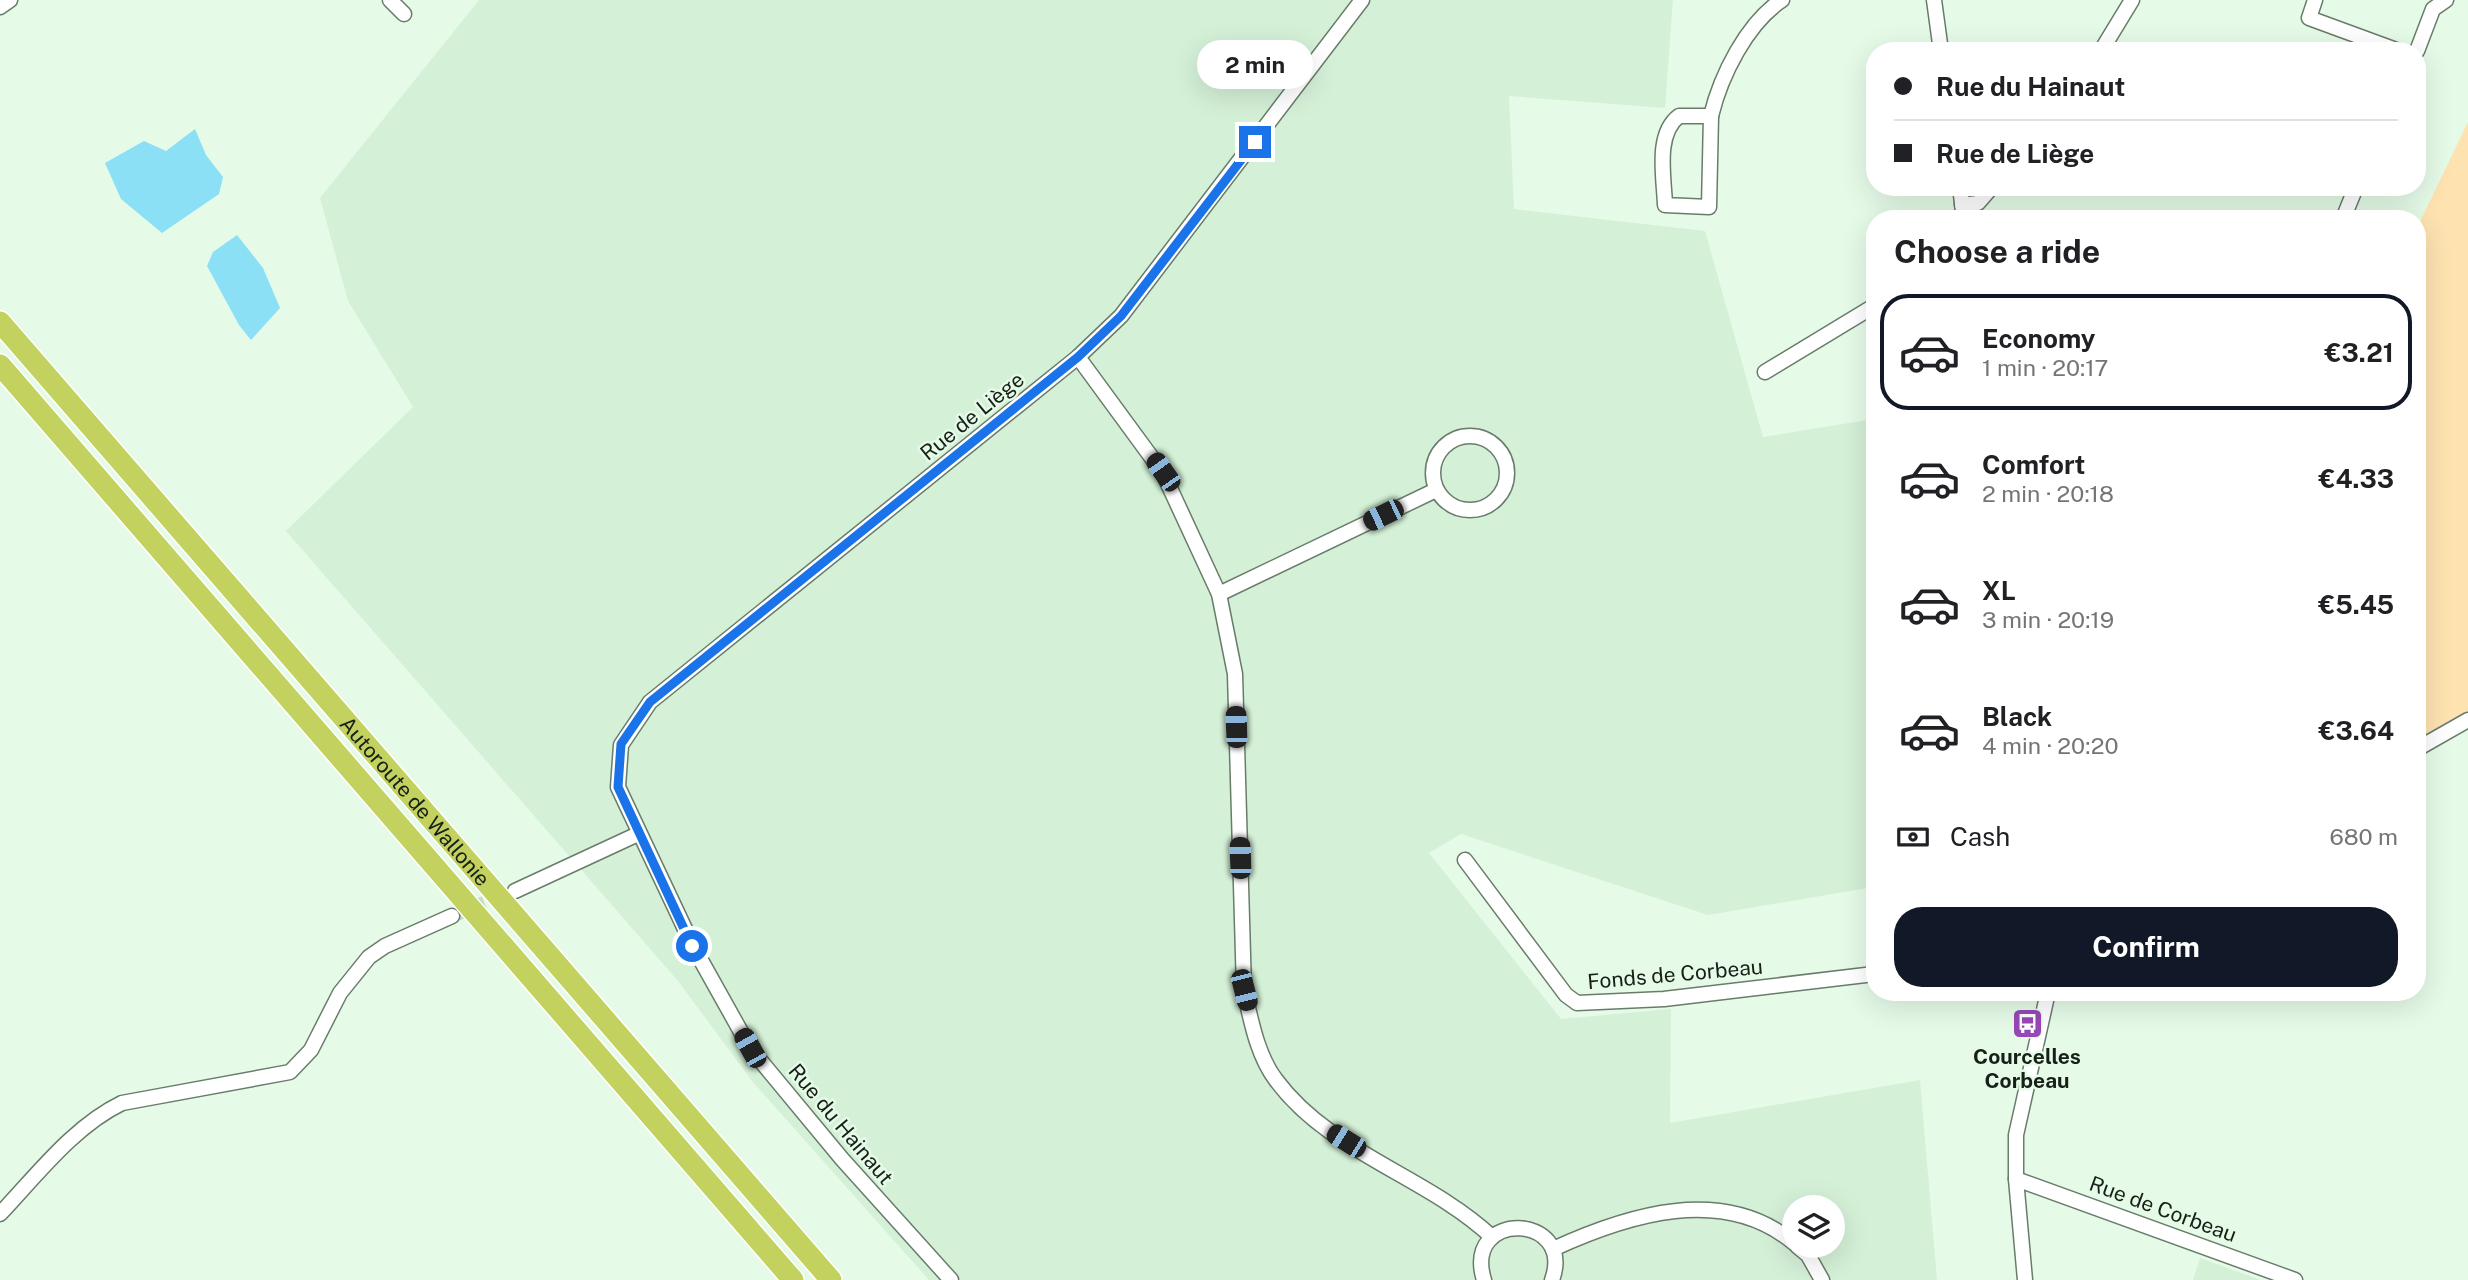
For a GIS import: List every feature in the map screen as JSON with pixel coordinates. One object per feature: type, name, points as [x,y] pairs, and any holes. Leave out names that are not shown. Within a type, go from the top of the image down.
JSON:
[{"type":"highway","name":"Autoroute de Wallonie","points":[[0,322],[831,1280]]},
{"type":"highway","name":"Autoroute de Wallonie","points":[[0,365],[793,1280]]},
{"type":"street","points":[[0,7],[10,0]]},
{"type":"street","points":[[390,0],[404,14]]},
{"type":"street","name":"Rue de Liège","points":[[638,834],[618,787],[621,744],[650,702],[1078,357],[1121,316],[1362,0]]},
{"type":"street","points":[[1712,116],[1679,116],[1670,123],[1664,136],[1665,205],[1709,207],[1712,116],[1721,85],[1754,27],[1770,8],[1782,0]]},
{"type":"street","points":[[1934,0],[1940,42]]},
{"type":"street","points":[[2106,42],[2132,0]]},
{"type":"street","points":[[2315,0],[2309,18],[2374,42]]},
{"type":"street","points":[[2420,42],[2433,9],[2446,0]]},
{"type":"street","points":[[1966,210],[1984,196]]},
{"type":"street","points":[[1765,372],[1866,311]]},
{"type":"street","points":[[1078,357],[1163,472],[1219,594],[1235,674],[1244,990],[1256,1041],[1275,1079],[1310,1118],[1456,1206],[1492,1237]]},
{"type":"street","points":[[1479,436],[1490,441],[1505,461],[1505,485],[1499,496],[1483,508],[1466,510],[1454,507],[1436,490],[1433,480],[1434,459],[1439,450],[1456,438],[1479,436]]},
{"type":"street","points":[[1219,594],[1436,490]]},
{"type":"street","points":[[2426,744],[2468,720]]},
{"type":"street","points":[[515,891],[638,834]]},
{"type":"street","name":"Rue du Hainaut","points":[[638,834],[692,946],[750,1048],[842,1159],[951,1280]]},
{"type":"street","name":"Fonds de Corbeau","points":[[1465,860],[1566,995],[1577,1003],[1664,999],[1866,975]]},
{"type":"street","points":[[0,1214],[63,1149],[108,1110],[122,1103],[290,1072],[310,1050],[340,993],[369,957],[385,946],[452,916]]},
{"type":"street","points":[[2025,1280],[2016,1179],[2016,1135],[2046,1001]]},
{"type":"street","name":"Rue de Corbeau","points":[[2016,1179],[2295,1280]]},
{"type":"street","points":[[1553,1249],[1604,1226],[1658,1211],[1706,1211],[1743,1215],[1782,1234]]},
{"type":"street","points":[[1484,1280],[1481,1257],[1492,1237],[1513,1227],[1525,1227],[1546,1239],[1553,1249],[1555,1260],[1552,1280]]},
{"type":"street","points":[[1810,1258],[1822,1280]]},
{"type":"shaded area","points":[[479,0],[1673,0],[1665,108],[1509,96],[1514,209],[1705,231],[1763,437],[1866,420],[1866,888],[1708,915],[1461,834],[1429,853],[1561,1019],[1671,1009],[1670,1123],[1920,1080],[1937,1280],[929,1280],[752,1081],[678,981],[286,531],[413,407],[348,301],[320,198]]},
{"type":"shaded area","points":[[2468,122],[2468,720],[2426,744],[2426,210]]},
{"type":"shaded area","points":[[2200,1258],[2261,1280],[2193,1280]]},
{"type":"water","points":[[195,129],[206,155],[223,177],[219,194],[162,233],[121,199],[105,163],[144,141],[166,151]]},
{"type":"water","points":[[237,235],[263,268],[280,308],[251,340],[239,325],[207,266],[213,252]]},
{"type":"tunnel","points":[[452,916],[504,895]]},
{"type":"place","name":"Courcelles Corbeau","points":[[2027,1024]]},
{"type":"route","points":[[692,946],[618,787],[621,744],[650,702],[1078,357],[1121,316],[1255,142]]}]
